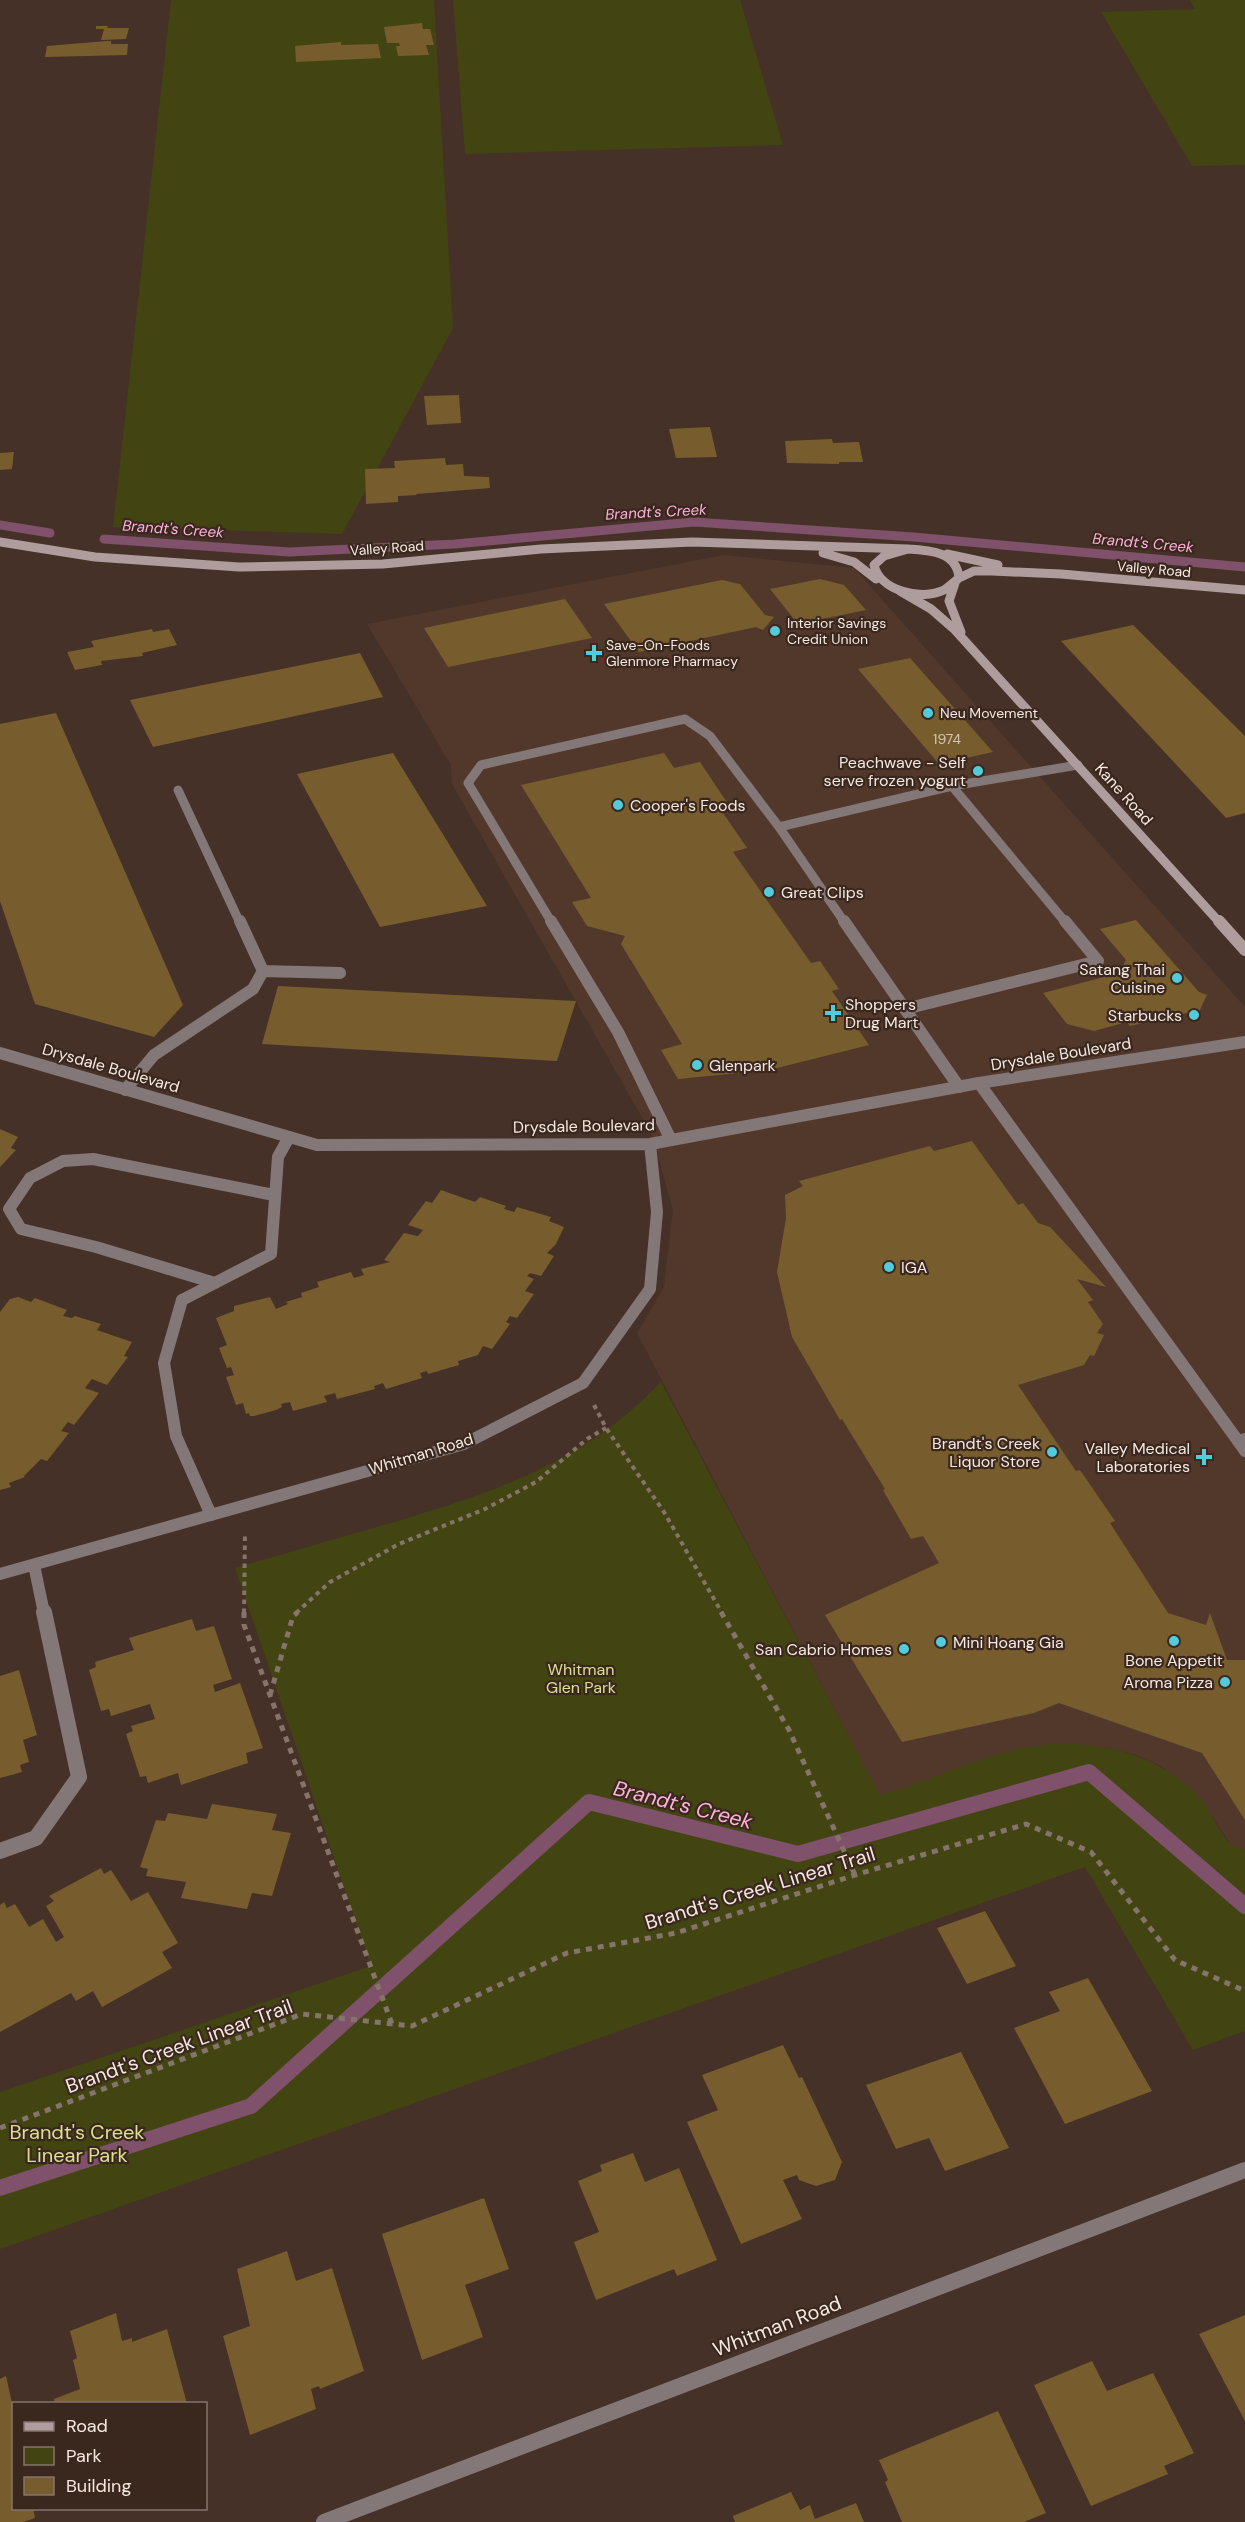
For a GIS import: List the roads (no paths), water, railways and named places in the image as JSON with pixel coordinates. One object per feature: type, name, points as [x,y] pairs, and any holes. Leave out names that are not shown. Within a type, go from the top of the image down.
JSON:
[{"type":"street","name":"Valley Road","points":[[0,542],[143,564],[264,566],[383,564],[525,550],[666,543],[777,543],[845,549],[934,551],[972,560],[1061,574]]},
{"type":"street","name":"Valley Road","points":[[777,543],[854,562],[878,580],[900,591],[925,593],[938,591],[966,573],[983,570],[1061,574],[1245,590]]},
{"type":"street","name":"Valley Road","points":[[878,580],[873,573],[873,566],[877,560],[885,554],[908,549]]},
{"type":"street","name":"Valley Road","points":[[934,551],[956,562],[960,570],[957,580]]},
{"type":"street","name":"Kane Road","points":[[957,580],[949,601],[956,623],[982,658]]},
{"type":"street","name":"Kane Road","points":[[900,591],[931,609],[982,658],[1245,950]]},
{"type":"street","points":[[671,1140],[618,1032],[468,783],[481,765],[686,719],[710,736],[779,827],[959,1087]]},
{"type":"street","points":[[779,827],[952,786],[1078,765]]},
{"type":"street","points":[[905,1009],[1098,961],[952,786]]},
{"type":"street","points":[[178,790],[263,971]]},
{"type":"street","points":[[263,971],[340,973]]},
{"type":"street","points":[[125,1090],[154,1055],[253,989],[263,971]]},
{"type":"street","name":"Drysdale Boulevard","points":[[0,1053],[317,1145],[650,1144],[979,1083],[1245,1042]]},
{"type":"street","points":[[979,1083],[1243,1444]]},
{"type":"street","points":[[211,1515],[176,1436],[164,1363],[182,1300],[272,1254],[278,1156],[289,1137]]},
{"type":"street","name":"Whitman Road","points":[[0,1574],[464,1444],[583,1383],[650,1289],[657,1212],[650,1144]]},
{"type":"street","points":[[215,1282],[96,1247],[21,1229],[9,1209],[30,1178],[63,1161],[93,1159],[274,1195]]},
{"type":"street","points":[[0,1851],[36,1838],[79,1777],[34,1565]]},
{"type":"street","name":"Whitman Road","points":[[324,2522],[1245,2170]]},
{"type":"waterway","name":"Brandt's Creek","points":[[104,539],[289,552],[455,544],[694,522],[914,537],[1245,567]]},
{"type":"waterway","name":"Brandt's Creek","points":[[0,525],[50,533]]},
{"type":"waterway","name":"Brandt's Creek","points":[[0,2188],[251,2106],[589,1802],[798,1854],[1089,1772],[1245,1906]]},
{"type":"place","name":"Interior Savings Credit Union","points":[[775,631]]},
{"type":"place","name":"Save-On-Foods Glenmore Pharmacy","points":[[594,653]]},
{"type":"place","name":"Neu Movement","points":[[928,713]]},
{"type":"place","name":"Peachwave - Self serve frozen yogurt","points":[[978,771]]},
{"type":"place","name":"Cooper's Foods","points":[[618,805]]},
{"type":"place","name":"Great Clips","points":[[769,892]]},
{"type":"place","name":"Satang Thai Cuisine","points":[[1177,978]]},
{"type":"place","name":"Shoppers Drug Mart","points":[[833,1013]]},
{"type":"place","name":"Starbucks","points":[[1194,1015]]},
{"type":"place","name":"Glenpark","points":[[697,1065]]},
{"type":"place","name":"IGA","points":[[889,1267]]},
{"type":"place","name":"Brandt's Creek Liquor Store","points":[[1052,1452]]},
{"type":"place","name":"Valley Medical Laboratories","points":[[1204,1457]]},
{"type":"place","name":"Bone Appetit","points":[[1174,1641]]},
{"type":"place","name":"Mini Hoang Gia","points":[[941,1642]]},
{"type":"place","name":"San Cabrio Homes","points":[[904,1649]]},
{"type":"place","name":"Aroma Pizza","points":[[1225,1682]]},
{"type":"park label","name":"Whitman Glen Park","points":[[581,1678]]},
{"type":"park label","name":"Brandt's Creek Linear Park","points":[[77,2144]]}]
